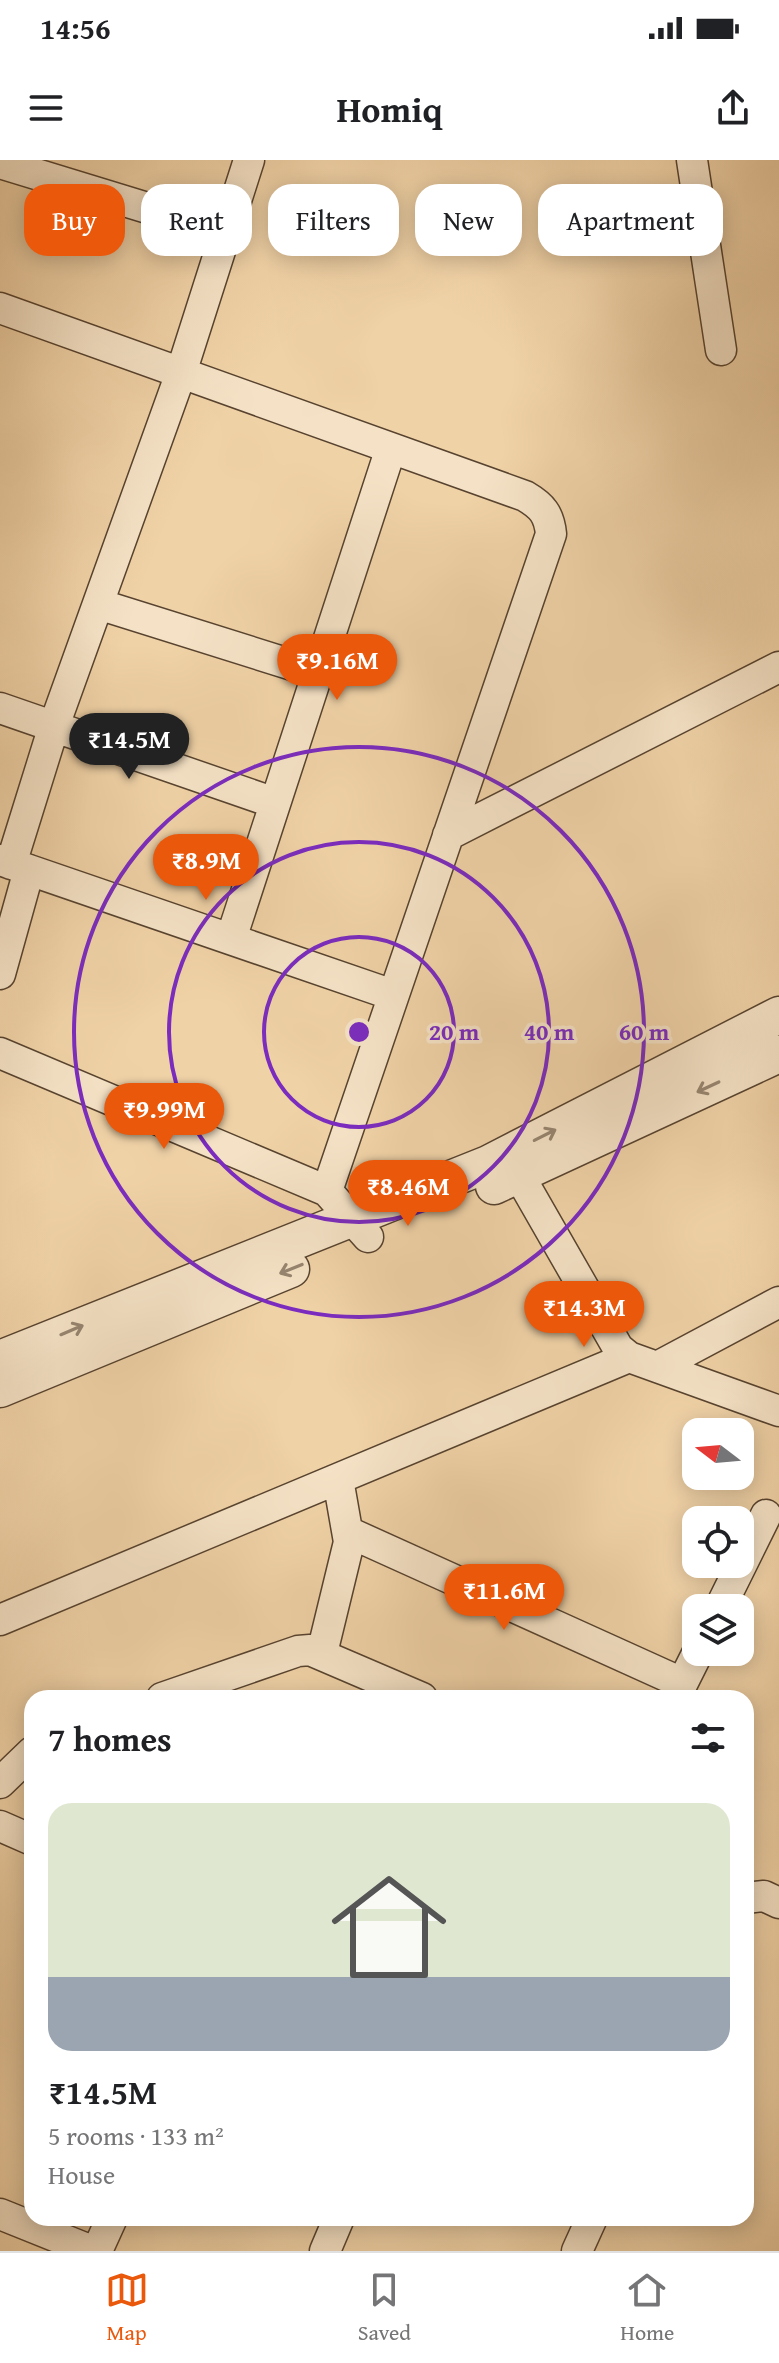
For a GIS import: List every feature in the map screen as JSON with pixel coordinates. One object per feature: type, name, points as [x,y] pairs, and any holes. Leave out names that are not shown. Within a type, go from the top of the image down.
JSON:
[{"type":"street","points":[[241,184],[249,160]]},
{"type":"street","points":[[692,160],[721,350]]},
{"type":"street","points":[[0,163],[141,206]]},
{"type":"street","points":[[0,974],[13,864],[54,726],[181,373],[218,256]]},
{"type":"street","points":[[0,308],[525,496],[540,505],[549,517],[551,534],[327,1191]]},
{"type":"street","points":[[231,939],[391,448]]},
{"type":"street","points":[[98,604],[318,673]]},
{"type":"street","points":[[448,835],[779,667]]},
{"type":"street","points":[[0,708],[275,803]]},
{"type":"street","points":[[13,864],[393,995]]},
{"type":"street","points":[[512,1165],[779,1015]]},
{"type":"street","points":[[0,1053],[327,1191],[360,1228]]},
{"type":"street","points":[[0,1389],[360,1228],[779,1054]]},
{"type":"street","points":[[512,1165],[609,1338],[643,1362],[779,1411]]},
{"type":"street","points":[[0,1359],[360,1228]]},
{"type":"street","points":[[0,1620],[338,1479],[643,1362],[779,1302]]},
{"type":"street","points":[[322,1653],[348,1552],[348,1532],[338,1479]]},
{"type":"street","points":[[727,1594],[766,1515]]},
{"type":"street","points":[[348,1532],[678,1690],[691,1666]]},
{"type":"street","points":[[185,1690],[298,1651],[322,1653],[404,1690]]},
{"type":"street","points":[[0,1783],[24,1760]]},
{"type":"street","points":[[754,1897],[764,1896],[779,1903]]},
{"type":"street","points":[[0,2214],[24,2223]]},
{"type":"street","points":[[30,2226],[94,2251],[108,2226]]},
{"type":"street","points":[[325,2251],[336,2226]]},
{"type":"street","points":[[577,2251],[588,2226]]}]
